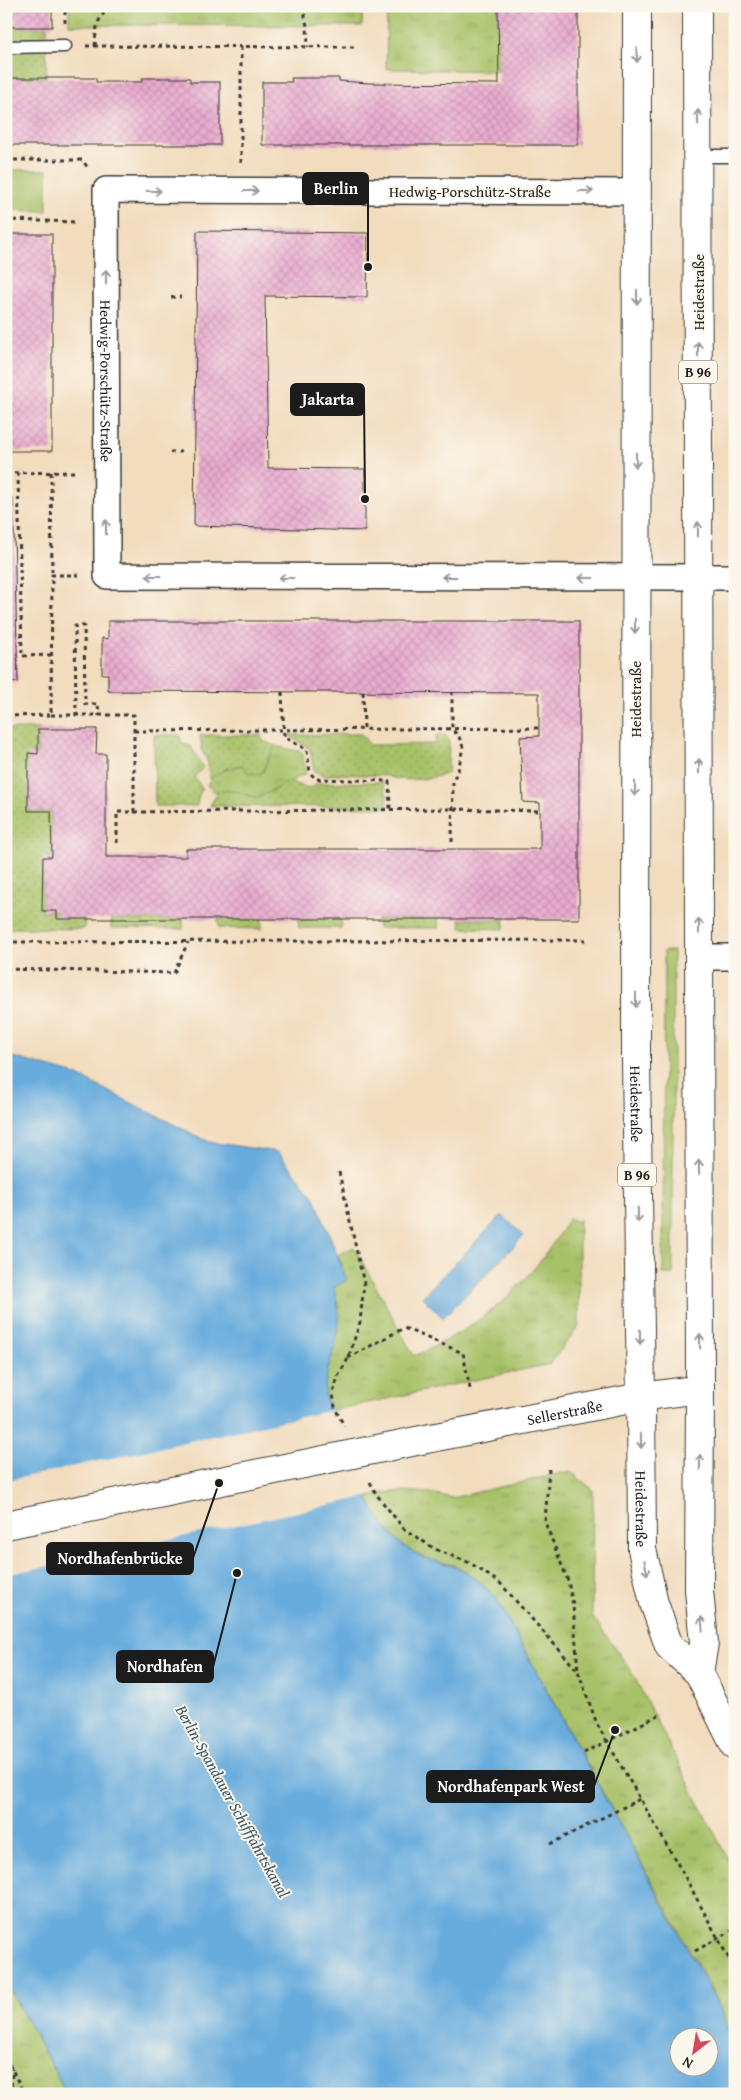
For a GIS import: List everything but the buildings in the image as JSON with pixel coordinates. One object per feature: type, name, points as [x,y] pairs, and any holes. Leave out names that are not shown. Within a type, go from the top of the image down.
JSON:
[{"type":"main road","name":"Heidestraße","points":[[637,6],[636,1061],[642,1550],[654,1603],[669,1646],[699,1673],[735,1746]]},
{"type":"main road","name":"Heidestraße","points":[[697,6],[699,1590],[704,1643],[699,1673]]},
{"type":"main road","name":"Sellerstraße","points":[[6,1525],[641,1397],[700,1390]]},
{"type":"street","name":"Hedwig-Porschütz-Straße","points":[[107,576],[106,190],[637,192]]},
{"type":"street","points":[[107,576],[735,578]]},
{"type":"street","points":[[699,957],[735,958]]},
{"type":"lane","points":[[6,47],[65,46]]},
{"type":"lane","points":[[698,156],[735,156]]},
{"type":"path","points":[[95,46],[96,25],[100,18],[114,6]]},
{"type":"path","points":[[303,6],[307,26],[308,47]]},
{"type":"path","points":[[65,46],[358,47]]},
{"type":"path","points":[[241,47],[241,140]]},
{"type":"path","points":[[6,160],[82,160],[106,190]]},
{"type":"path","points":[[6,220],[107,222]]},
{"type":"path","points":[[171,298],[181,297]]},
{"type":"path","points":[[170,452],[181,452]]},
{"type":"path","points":[[51,472],[51,715]]},
{"type":"path","points":[[6,473],[106,472]]},
{"type":"path","points":[[18,473],[22,656],[52,656]]},
{"type":"path","points":[[52,575],[107,576]]},
{"type":"path","points":[[76,716],[75,626],[84,626],[85,704],[98,704],[99,716]]},
{"type":"path","points":[[282,692],[284,737],[307,750],[310,773],[316,779],[389,781],[390,810]]},
{"type":"path","points":[[363,692],[364,729]]},
{"type":"path","points":[[452,692],[452,729],[459,737],[463,747],[458,771],[453,780],[452,842]]},
{"type":"path","points":[[6,716],[134,716],[134,812]]},
{"type":"path","points":[[134,731],[539,728]]},
{"type":"path","points":[[117,843],[117,812],[452,809],[540,811]]},
{"type":"path","points":[[6,942],[589,940]]},
{"type":"path","points":[[6,969],[174,973],[188,942]]},
{"type":"path","points":[[335,1408],[333,1392],[338,1376],[348,1359],[360,1322],[364,1284],[338,1172]]},
{"type":"path","points":[[348,1359],[404,1328],[463,1353],[470,1388]]},
{"type":"path","points":[[549,1469],[545,1522],[568,1581],[578,1671],[598,1724],[607,1742],[684,1875],[735,1970]]},
{"type":"path","points":[[376,1494],[404,1529],[435,1550],[470,1563],[500,1583],[578,1671]]},
{"type":"path","points":[[584,1753],[659,1715]]},
{"type":"path","points":[[550,1844],[640,1799]]},
{"type":"path","points":[[694,1951],[735,1929]]},
{"type":"path","points":[[6,2057],[24,2094]]},
{"type":"path","points":[[11,2094],[12,2069]]},
{"type":"green space","points":[[69,6],[363,6],[362,26],[69,25]]},
{"type":"green space","points":[[387,6],[498,6],[499,71],[386,69]]},
{"type":"green space","points":[[6,27],[47,27],[46,78],[6,78]]},
{"type":"green space","points":[[6,170],[47,170],[47,211],[6,210]]},
{"type":"green space","points":[[7,729],[38,729],[38,754],[29,753],[28,811],[51,811],[52,857],[43,857],[42,911],[57,911],[85,919],[84,929],[6,928]]},
{"type":"green space","points":[[361,734],[370,745],[436,744],[436,735],[445,735],[449,740],[448,773],[409,780],[387,776],[337,774],[325,776],[314,771],[310,749],[288,735]]},
{"type":"green space","points":[[154,735],[180,735],[182,744],[191,746],[203,768],[194,777],[202,788],[197,806],[155,806]]},
{"type":"green space","points":[[200,735],[261,735],[263,741],[275,746],[261,774],[248,773],[242,765],[227,768],[209,779],[208,762],[202,751]]},
{"type":"green space","points":[[275,746],[302,752],[305,774],[258,798],[215,792],[207,785],[209,780],[217,773],[237,766],[242,765],[248,773],[261,774]]},
{"type":"green space","points":[[288,782],[309,788],[318,783],[382,782],[387,795],[387,807],[210,806],[218,791],[228,789],[258,798]]},
{"type":"green space","points":[[111,919],[183,919],[183,929],[111,928]]},
{"type":"green space","points":[[218,919],[262,919],[262,929],[219,928]]},
{"type":"green space","points":[[298,919],[341,919],[341,928],[299,928]]},
{"type":"green space","points":[[377,919],[438,919],[439,928],[378,928]]},
{"type":"green space","points":[[460,919],[505,919],[504,929],[461,928]]},
{"type":"green space","points":[[664,951],[673,951],[673,1274],[663,1274]]},
{"type":"green space","points":[[569,1218],[577,1222],[579,1219],[579,1326],[550,1364],[330,1411],[325,1388],[339,1323],[334,1292],[335,1281],[342,1265],[338,1255],[354,1247],[414,1356],[462,1331],[503,1300],[538,1263]]},
{"type":"green space","points":[[570,1471],[593,1490],[592,1616],[630,1669],[735,1873],[735,2055],[724,2016],[706,1980],[495,1596],[472,1576],[458,1567],[424,1558],[406,1548],[383,1525],[368,1497],[404,1491],[431,1493],[452,1498]]},
{"type":"green space","points":[[6,1982],[67,2094],[6,2094]]},
{"type":"water","name":"Berlin-Spandauer Schifffahrtskanal","points":[[6,1055],[76,1075],[209,1142],[278,1152],[315,1198],[347,1280],[334,1287],[339,1311],[339,1326],[326,1380],[326,1399],[370,1504],[385,1527],[402,1545],[424,1558],[458,1567],[476,1579],[495,1596],[724,2016],[735,2055],[735,2094],[67,2094],[6,1982]]},
{"type":"water","points":[[502,1215],[524,1236],[443,1318],[422,1297]]},
{"type":"pier","points":[[333,1410],[370,1496],[6,1575],[6,1481]]},
{"type":"place","name":"Berlin","points":[[368,267]]},
{"type":"place","name":"Jakarta","points":[[365,499]]},
{"type":"place","name":"Nordhafenbrücke","points":[[219,1483]]},
{"type":"place","name":"Nordhafen","points":[[237,1573]]},
{"type":"place","name":"Nordhafenpark West","points":[[615,1730]]}]
